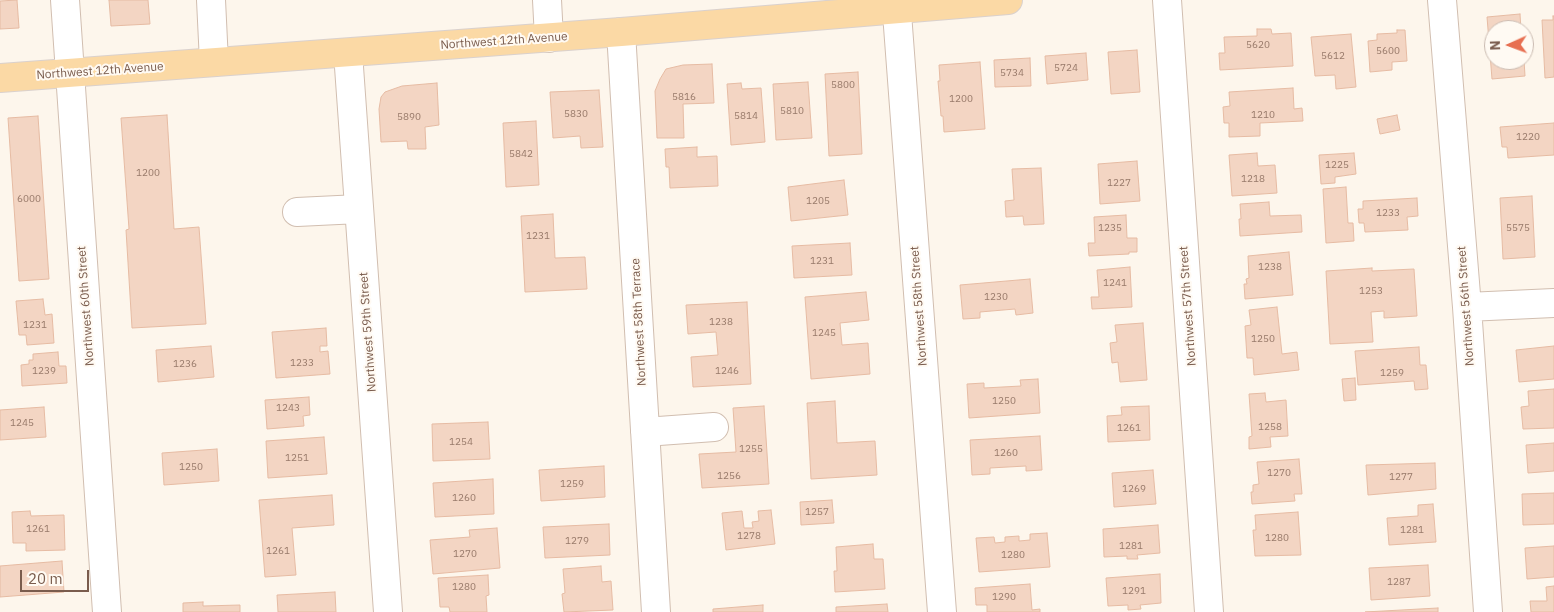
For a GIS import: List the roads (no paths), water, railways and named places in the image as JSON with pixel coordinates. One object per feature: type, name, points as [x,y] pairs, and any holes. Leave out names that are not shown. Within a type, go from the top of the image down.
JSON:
[{"type":"main road","name":"Northwest 12th Avenue","points":[[0,78],[549,38],[897,5],[1008,0]]},
{"type":"street","name":"Northwest 60th Street","points":[[65,0],[107,612]]},
{"type":"street","points":[[211,0],[214,62]]},
{"type":"street","points":[[547,0],[549,38]]},
{"type":"street","name":"Northwest 57th Street","points":[[1167,0],[1210,612]]},
{"type":"street","name":"Northwest 56th Street","points":[[1442,0],[1467,307],[1488,612]]},
{"type":"street","name":"Northwest 58th Street","points":[[897,5],[942,612]]},
{"type":"street","name":"Northwest 58th Terrace","points":[[621,32],[656,612]]},
{"type":"street","name":"Northwest 59th Street","points":[[348,52],[388,612]]},
{"type":"street","points":[[297,212],[359,210]]},
{"type":"street","points":[[1467,307],[1554,303]]},
{"type":"street","points":[[645,432],[714,427]]}]
